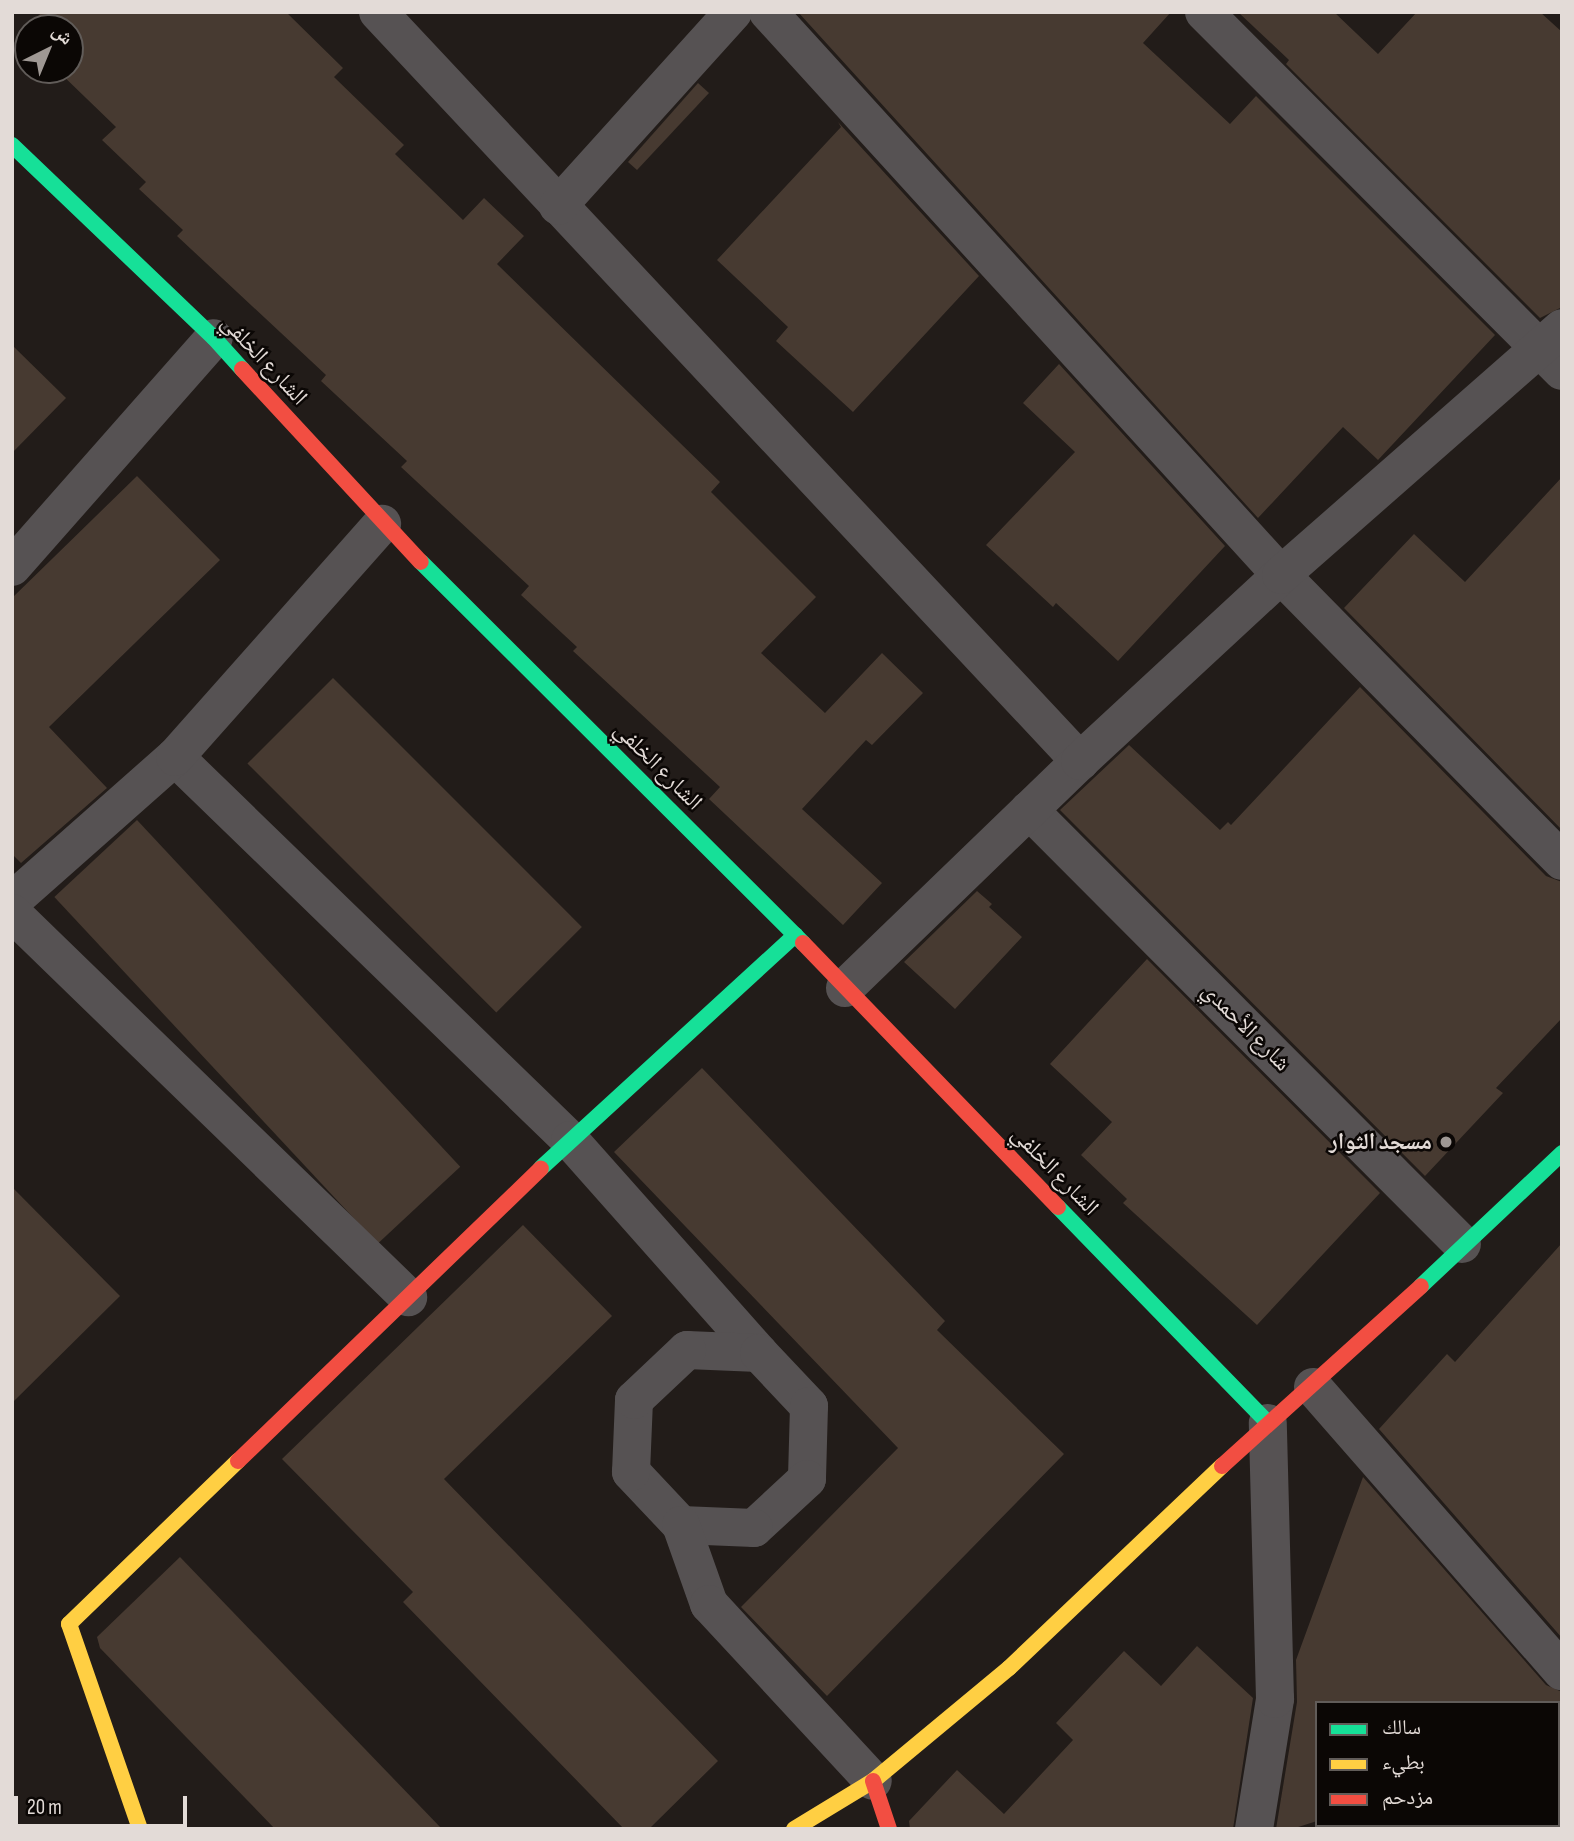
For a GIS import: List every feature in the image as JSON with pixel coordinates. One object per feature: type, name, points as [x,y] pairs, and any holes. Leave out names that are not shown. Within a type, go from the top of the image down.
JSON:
[{"type":"street","points":[[378,12],[1080,761]]},
{"type":"street","points":[[558,206],[733,12]]},
{"type":"street","points":[[768,12],[1281,575],[1562,861]]},
{"type":"street","points":[[845,988],[1080,761],[1281,575],[1555,349],[1204,12]]},
{"type":"street","name":"الشارع الخلفي","points":[[12,145],[214,338],[382,524],[795,935],[1268,1423]]},
{"type":"street","points":[[12,566],[214,338]]},
{"type":"street","points":[[12,901],[176,757],[382,524]]},
{"type":"street","points":[[176,757],[570,1140],[809,1406],[807,1479],[754,1528],[681,1525]]},
{"type":"street","name":"شارع الأحمدي","points":[[1029,810],[1462,1244]]},
{"type":"street","points":[[12,914],[408,1297]]},
{"type":"street","points":[[140,1829],[69,1624],[570,1140],[795,935]]},
{"type":"street","points":[[794,1829],[868,1793],[1010,1668],[1268,1423],[1313,1387],[1462,1244],[1562,1153]]},
{"type":"street","points":[[759,1353],[687,1350],[634,1400],[632,1472],[681,1525],[709,1604],[868,1793],[889,1829]]},
{"type":"street","points":[[1313,1387],[1562,1671]]},
{"type":"street","points":[[1254,1829],[1275,1699],[1268,1423]]},
{"type":"building","points":[[286,12],[343,68],[334,77],[404,145],[395,154],[463,220],[484,198],[524,236],[497,264],[720,482],[711,492],[816,597],[761,653],[825,713],[882,653],[923,693],[872,745],[866,740],[802,809],[882,883],[843,925],[709,799],[720,787],[573,651],[577,647],[521,595],[529,586],[401,467],[407,461],[321,381],[326,375],[177,236],[183,230],[139,189],[146,182],[102,140],[116,127],[71,84],[84,84],[84,14],[40,14]]},
{"type":"building","points":[[798,12],[1171,12],[1143,43],[1230,124],[1256,96],[1495,335],[1378,460],[1343,427],[1258,518]]},
{"type":"building","points":[[1238,12],[1334,12],[1378,54],[1417,12],[1540,12],[1562,32],[1562,307],[1540,318],[1286,64],[1289,60]]},
{"type":"building","points":[[698,83],[709,93],[637,170],[628,162]]},
{"type":"building","points":[[838,122],[979,276],[853,412],[776,341],[788,327],[717,260],[841,127]]},
{"type":"building","points":[[12,345],[66,398],[12,453]]},
{"type":"building","points":[[1059,364],[1225,546],[1118,661],[1056,603],[1053,607],[986,545],[1075,452],[1023,403]]},
{"type":"building","points":[[137,476],[220,560],[49,727],[107,788],[21,863],[12,854],[12,598]]},
{"type":"building","points":[[1562,477],[1562,830],[1344,608],[1414,534],[1465,582]]},
{"type":"building","points":[[333,678],[582,927],[496,1012],[247,764]]},
{"type":"building","points":[[1360,687],[1546,876],[1562,882],[1562,1018],[1496,1088],[1503,1093],[1425,1176],[1060,810],[1129,745],[1220,830],[1228,822],[1231,825]]},
{"type":"building","points":[[137,820],[460,1167],[378,1244],[54,897]]},
{"type":"building","points":[[977,891],[992,904],[989,907],[1022,937],[955,1009],[904,962]]},
{"type":"building","points":[[1147,959],[1380,1193],[1257,1325],[1123,1203],[1127,1199],[1081,1155],[1112,1122],[1050,1064]]},
{"type":"building","points":[[702,1068],[945,1321],[937,1330],[1064,1454],[827,1696],[741,1607],[898,1448],[614,1152]]},
{"type":"building","points":[[12,1187],[120,1296],[12,1403]]},
{"type":"building","points":[[523,1225],[612,1316],[444,1479],[718,1761],[649,1829],[624,1829],[403,1602],[413,1592],[282,1459]]},
{"type":"building","points":[[1562,1243],[1562,1638],[1379,1429],[1447,1354],[1455,1362]]},
{"type":"building","points":[[1363,1477],[1546,1685],[1562,1692],[1562,1703],[1315,1701],[1315,1822],[1292,1829],[1276,1829],[1297,1702],[1296,1660]]},
{"type":"building","points":[[180,1557],[442,1829],[275,1829],[100,1648],[97,1637]]},
{"type":"building","points":[[1197,1646],[1253,1698],[1233,1829],[910,1829],[909,1821],[957,1770],[1004,1814],[1073,1740],[1056,1723],[1124,1651],[1161,1686]]},
{"type":"traffic: fast","points":[[12,145],[214,338],[242,369]]},
{"type":"traffic: fast","points":[[421,562],[803,943]]},
{"type":"traffic: fast","points":[[541,1168],[795,935]]},
{"type":"traffic: fast","points":[[1421,1286],[1562,1153]]},
{"type":"traffic: fast","points":[[1058,1207],[1268,1423]]},
{"type":"traffic: slow","points":[[140,1829],[69,1624],[238,1461]]},
{"type":"traffic: slow","points":[[794,1829],[873,1781],[1009,1668],[1222,1466]]},
{"type":"traffic: jam","points":[[242,369],[421,562]]},
{"type":"traffic: jam","points":[[803,943],[1058,1207]]},
{"type":"traffic: jam","points":[[238,1461],[541,1168]]},
{"type":"traffic: jam","points":[[1222,1466],[1421,1286]]},
{"type":"traffic: jam","points":[[873,1781],[889,1829]]},
{"type":"place","name":"مسجد الثوار","points":[[1446,1142]]}]
